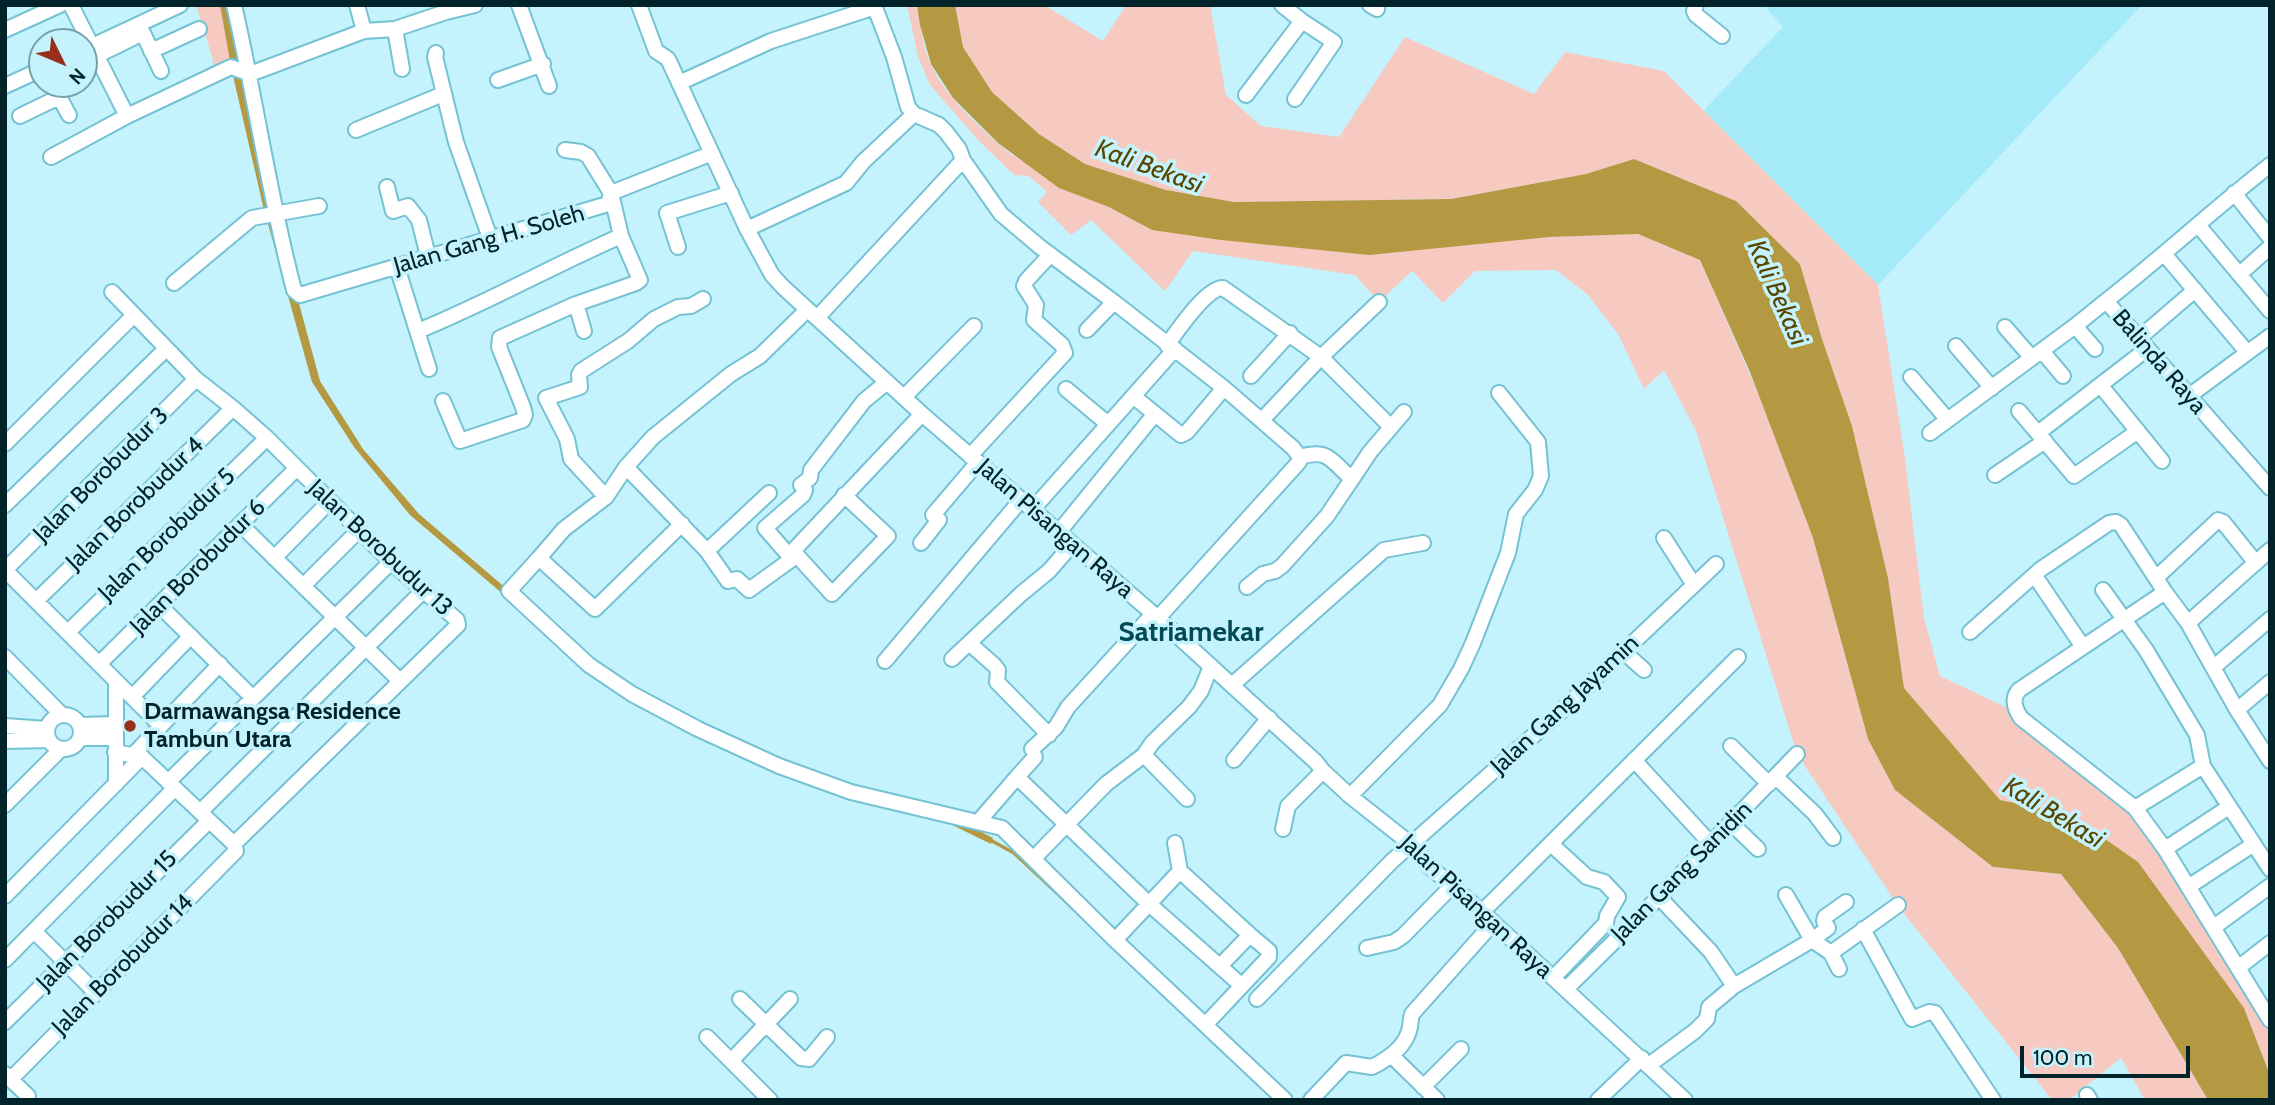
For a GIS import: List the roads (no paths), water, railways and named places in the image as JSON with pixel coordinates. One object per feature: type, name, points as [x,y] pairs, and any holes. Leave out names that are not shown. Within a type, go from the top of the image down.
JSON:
[{"type":"street","points":[[5,30],[60,5]]},
{"type":"street","points":[[71,5],[79,28]]},
{"type":"street","points":[[98,49],[180,5]]},
{"type":"street","points":[[234,5],[250,74],[275,215]]},
{"type":"street","points":[[358,5],[364,31]]},
{"type":"street","points":[[51,157],[127,116],[231,67],[250,74],[364,31],[395,29],[445,8],[475,5]]},
{"type":"street","points":[[519,5],[549,86]]},
{"type":"street","name":"Jalan Pisangan Raya","points":[[639,5],[656,51],[668,59],[710,154],[772,275],[922,414],[1269,718],[1350,796],[1412,845],[1429,866],[1685,1100]]},
{"type":"street","points":[[1696,5],[1696,15],[1721,36]]},
{"type":"street","points":[[679,83],[771,41],[875,6],[894,57],[908,107],[914,114],[939,125],[946,132],[1001,214],[1224,388],[1300,457]]},
{"type":"street","points":[[1284,6],[1334,43],[1295,99]]},
{"type":"street","points":[[1246,95],[1302,21]]},
{"type":"street","points":[[151,51],[199,29]]},
{"type":"street","points":[[395,29],[402,69]]},
{"type":"street","points":[[98,50],[143,33],[161,71]]},
{"type":"street","points":[[436,52],[443,94],[456,142],[490,238]]},
{"type":"street","points":[[498,80],[543,64]]},
{"type":"street","points":[[98,69],[127,116]]},
{"type":"street","points":[[5,86],[28,75]]},
{"type":"street","points":[[356,130],[443,94]]},
{"type":"street","points":[[20,117],[45,98]]},
{"type":"street","points":[[60,98],[69,116]]},
{"type":"street","points":[[747,229],[846,183],[863,162],[914,114]]},
{"type":"street","points":[[443,401],[460,440],[523,420],[523,407],[499,347],[500,338],[576,304],[639,282],[639,276],[621,236],[611,193],[585,154],[565,150]]},
{"type":"street","name":"Jalan Gang H. Soleh","points":[[275,215],[293,288],[297,294],[306,295],[608,205],[611,193],[710,154]]},
{"type":"street","points":[[963,160],[812,314],[760,356],[711,389],[653,437],[626,467],[607,496],[564,529],[509,591],[576,656],[632,694],[698,729],[779,766],[851,792],[1002,828],[1115,940],[1285,1100]]},
{"type":"street","name":"Balinda Raya","points":[[2270,166],[2106,301],[2270,488]]},
{"type":"street","points":[[387,187],[392,210],[395,212],[408,206],[415,212],[428,257]]},
{"type":"street","points":[[678,247],[667,213],[731,193]]},
{"type":"street","points":[[2234,193],[2268,231]]},
{"type":"street","points":[[174,283],[252,218],[319,206]]},
{"type":"street","points":[[2198,225],[2270,310]]},
{"type":"street","points":[[418,331],[453,317],[560,262],[621,236]]},
{"type":"street","points":[[2241,273],[2270,247]]},
{"type":"street","points":[[921,543],[939,520],[933,515],[974,459],[1065,353],[1062,345],[1034,320],[1036,305],[1024,286],[1051,255]]},
{"type":"street","points":[[2165,255],[2247,352]]},
{"type":"street","points":[[397,267],[429,369]]},
{"type":"street","points":[[885,661],[1026,505],[1108,424],[1171,347],[1206,297],[1220,287],[1227,289],[1321,357],[1391,427]]},
{"type":"street","points":[[1995,475],[2091,390],[2101,386],[2195,290]]},
{"type":"street","name":"Jalan Borobudur 13","points":[[112,292],[196,379],[267,438],[391,562],[454,616],[458,625],[235,848]]},
{"type":"street","points":[[523,407],[580,387],[580,373],[628,341],[654,319],[703,299]]},
{"type":"street","points":[[1930,433],[2106,301]]},
{"type":"street","points":[[1087,330],[1114,302]]},
{"type":"street","points":[[1262,420],[1378,302]]},
{"type":"street","points":[[576,304],[583,331]]},
{"type":"street","points":[[5,444],[133,316]]},
{"type":"street","points":[[904,397],[974,326]]},
{"type":"street","points":[[2075,326],[2095,349]]},
{"type":"street","points":[[2005,327],[2063,376]]},
{"type":"street","points":[[1251,376],[1290,333]]},
{"type":"street","points":[[2189,396],[2270,335]]},
{"type":"street","points":[[1956,346],[1992,388]]},
{"type":"street","points":[[5,505],[166,349]]},
{"type":"street","points":[[1911,377],[1948,420]]},
{"type":"street","name":"Jalan Borobudur 3","points":[[5,570],[196,379]]},
{"type":"street","points":[[844,495],[888,536],[832,594],[765,527],[803,495],[805,491],[802,485],[810,478],[811,470],[864,401],[887,382]]},
{"type":"street","points":[[2101,386],[2162,461]]},
{"type":"street","points":[[1133,396],[1178,433],[1184,434],[1224,388]]},
{"type":"street","points":[[1066,389],[1108,424]]},
{"type":"street","points":[[1350,796],[1440,705],[1473,643],[1508,553],[1516,514],[1535,490],[1541,476],[1538,442],[1499,393]]},
{"type":"street","points":[[546,398],[567,439],[572,459],[607,496]]},
{"type":"street","name":"Jalan Borobudur 4","points":[[36,601],[233,408]]},
{"type":"street","points":[[2019,411],[2074,476],[2138,431]]},
{"type":"street","points":[[1247,587],[1263,574],[1282,566],[1327,516],[1404,412]]},
{"type":"street","points":[[626,467],[707,551],[728,581],[737,579],[749,590],[793,555],[844,495],[922,414]]},
{"type":"street","points":[[952,659],[1049,571],[1068,549],[1063,537],[1154,415]]},
{"type":"street","name":"Jalan Borobudur 5","points":[[68,632],[267,438]]},
{"type":"street","points":[[1300,457],[1323,453],[1352,479]]},
{"type":"street","points":[[979,821],[1017,777],[1068,707],[1299,462],[1300,457]]},
{"type":"street","name":"Jalan Borobudur 6","points":[[99,664],[296,469]]},
{"type":"street","points":[[707,551],[769,493]]},
{"type":"street","points":[[274,558],[329,502]]},
{"type":"street","points":[[2156,578],[2218,520],[2223,522],[2256,563]]},
{"type":"street","points":[[1970,632],[2035,576],[2113,522],[2121,525],[2188,623],[2237,710],[2267,752]]},
{"type":"street","points":[[240,524],[400,681]]},
{"type":"street","points":[[539,558],[595,609],[682,524]]},
{"type":"street","points":[[303,586],[359,530]]},
{"type":"street","points":[[1664,538],[1694,585]]},
{"type":"street","points":[[1232,685],[1384,550],[1423,543]]},
{"type":"street","points":[[2188,623],[2270,550]]},
{"type":"street","points":[[5,960],[253,698],[391,562]]},
{"type":"street","name":"Jalan Gang Jayamin","points":[[1257,999],[1392,861],[1716,565]]},
{"type":"street","points":[[5,570],[160,725]]},
{"type":"street","points":[[2035,576],[2083,648]]},
{"type":"street","name":"Jalan Borobudur 15","points":[[5,1022],[424,590]]},
{"type":"street","points":[[2103,590],[2146,650],[2197,735],[2203,766],[2270,869]]},
{"type":"street","points":[[2165,592],[2019,690],[2014,706],[2021,718],[2135,808],[2165,849],[2267,1011]]},
{"type":"street","points":[[159,605],[253,698]]},
{"type":"street","points":[[2214,667],[2270,619]]},
{"type":"street","points":[[132,697],[191,636]]},
{"type":"street","points":[[969,643],[995,665],[998,670],[997,682],[1049,735]]},
{"type":"street","points":[[1623,652],[1644,670]]},
{"type":"street","points":[[5,657],[62,715]]},
{"type":"street","points":[[1482,912],[1738,657]]},
{"type":"street","points":[[5,896],[116,784],[160,725],[220,664]]},
{"type":"street","points":[[1034,858],[1106,784],[1144,755],[1152,743],[1189,707],[1200,691],[1211,666]]},
{"type":"street","points":[[116,681],[116,784]]},
{"type":"street","points":[[2237,710],[2270,682]]},
{"type":"street","points":[[60,750],[51,744],[47,734],[52,719],[62,715],[73,717],[80,732]]},
{"type":"street","points":[[1234,760],[1269,718]]},
{"type":"street","points":[[80,732],[115,738],[172,785],[235,848]]},
{"type":"street","points":[[5,805],[60,750],[70,749],[80,732]]},
{"type":"street","points":[[10,734],[47,734]]},
{"type":"street","points":[[1731,746],[1815,814],[1833,838]]},
{"type":"street","name":"Jalan Gang Sanidin","points":[[1566,989],[1711,845],[1797,754]]},
{"type":"street","points":[[1144,755],[1186,799]]},
{"type":"street","points":[[1634,760],[1711,845]]},
{"type":"street","points":[[2135,808],[2203,766]]},
{"type":"street","points":[[1283,829],[1288,806],[1323,771]]},
{"type":"street","points":[[1017,777],[1148,903],[1222,965],[1241,985]]},
{"type":"street","points":[[2165,849],[2230,807]]},
{"type":"street","points":[[1731,823],[1758,849]]},
{"type":"street","points":[[1175,843],[1180,870],[1270,954],[1206,1024]]},
{"type":"street","points":[[1551,844],[1587,877],[1604,882],[1618,897],[1606,923],[1553,978]]},
{"type":"street","points":[[2188,887],[2254,844]]},
{"type":"street","name":"Jalan Borobudur 14","points":[[8,1076],[96,993],[235,848]]},
{"type":"street","points":[[1115,940],[1180,870]]},
{"type":"street","points":[[1367,948],[1394,942],[1403,936],[1452,886]]},
{"type":"street","points":[[2214,927],[2270,886]]},
{"type":"street","points":[[1786,895],[1812,940],[1831,953],[1839,969]]},
{"type":"street","points":[[1659,897],[1711,952],[1734,986]]},
{"type":"street","points":[[1598,1100],[1645,1062],[1695,1031],[1707,1019],[1709,1007],[1734,986],[1829,928],[1824,921],[1825,917],[1846,902]]},
{"type":"street","points":[[1831,953],[1898,905]]},
{"type":"street","points":[[1311,1100],[1346,1063],[1372,1067],[1391,1055],[1402,1044],[1409,1031],[1412,1014],[1493,923]]},
{"type":"street","points":[[1863,929],[1912,1019],[1929,1012],[1935,1013],[1993,1100]]},
{"type":"street","points":[[34,931],[96,993]]},
{"type":"street","points":[[1222,965],[1250,934]]},
{"type":"street","points":[[2238,968],[2270,943]]},
{"type":"street","points":[[740,999],[805,1060],[809,1059],[827,1037]]},
{"type":"street","points":[[731,1061],[790,999]]},
{"type":"street","points":[[707,1037],[770,1100]]},
{"type":"street","points":[[1423,1087],[1461,1049]]},
{"type":"street","points":[[1391,1055],[1437,1100]]},
{"type":"street","points":[[8,1076],[28,1096]]},
{"type":"water","points":[[220,5],[234,5],[275,215],[320,381],[363,449],[419,514],[501,584],[577,656],[735,746],[962,822],[993,838],[991,844],[948,823],[797,781],[720,746],[582,667],[497,589],[410,515],[354,447],[312,382],[263,206],[231,67]]},
{"type":"water","name":"Kali Bekasi","points":[[917,5],[955,5],[963,47],[992,92],[1039,134],[1085,164],[1166,190],[1234,202],[1451,199],[1586,174],[1634,159],[1736,201],[1800,264],[1852,426],[1888,578],[1904,688],[2000,800],[2069,814],[2138,862],[2244,1008],[2270,1075],[2270,1100],[2208,1100],[2118,948],[2061,874],[1993,867],[1895,790],[1868,739],[1813,538],[1750,372],[1700,260],[1638,234],[1549,237],[1369,255],[1152,230],[1109,207],[1059,188],[998,143],[953,98],[931,64]]},
{"type":"waterway","points":[[992,841],[1014,853],[1076,911]]},
{"type":"place","name":"Darmawangsa Residence Tambun Utara","points":[[130,726]]},
{"type":"district","name":"Satriamekar","points":[[1191,633]]}]
